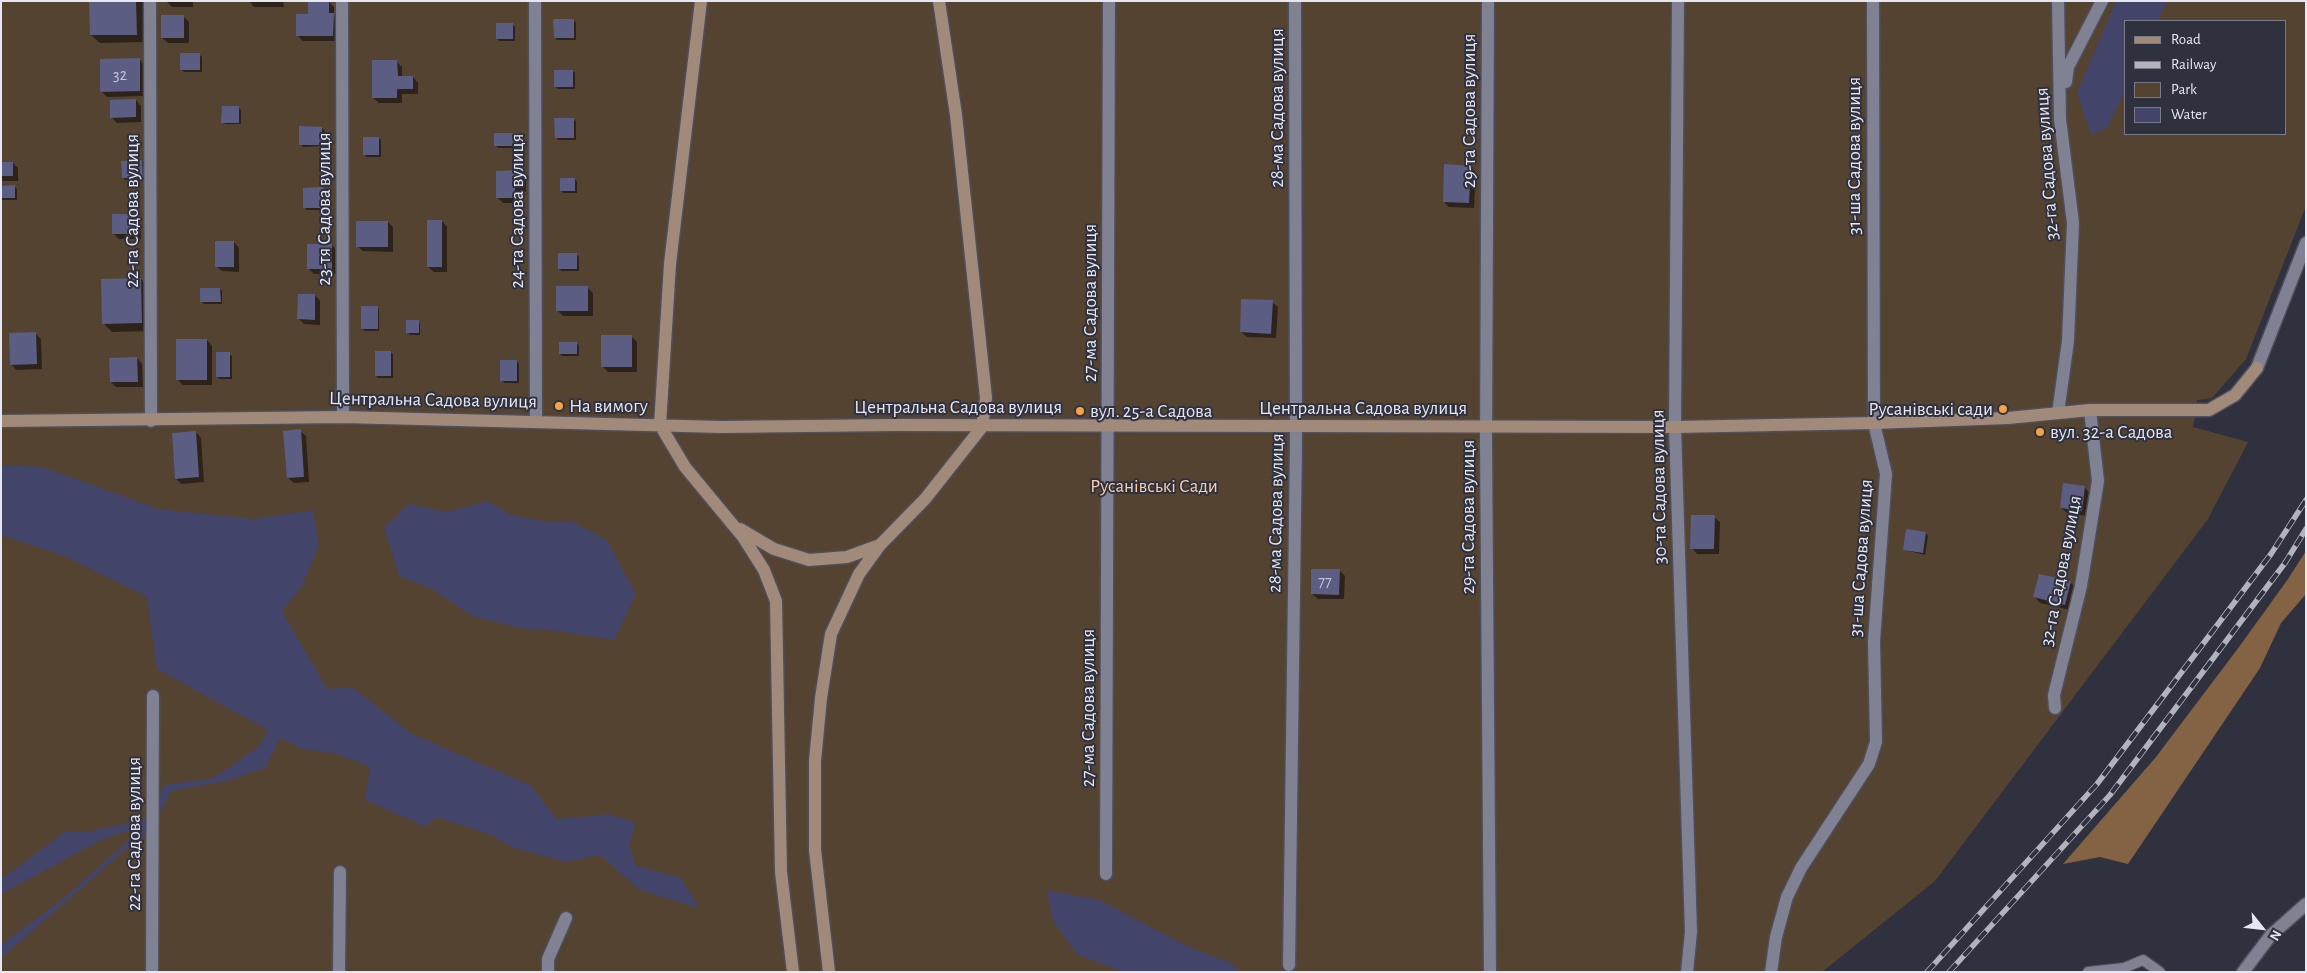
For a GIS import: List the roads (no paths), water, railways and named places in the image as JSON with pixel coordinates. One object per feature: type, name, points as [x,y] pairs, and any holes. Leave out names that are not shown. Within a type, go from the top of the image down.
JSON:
[{"type":"main road","points":[[701,1],[670,264],[660,425],[685,467],[734,526],[764,570],[776,601],[781,872],[793,972]]},
{"type":"main road","points":[[828,972],[815,850],[815,761],[821,698],[831,634],[860,574],[880,546],[925,498],[982,426],[986,398],[956,115],[939,1]]},
{"type":"main road","name":"Центральна Садова вулиця","points":[[1,421],[151,421],[344,416],[660,425],[1486,427],[1874,423],[2008,418],[2090,410],[2209,410],[2235,395],[2257,368]]},
{"type":"main road","points":[[734,526],[774,549],[809,560],[847,557],[880,546]]},
{"type":"street","name":"22-га Садова вулиця","points":[[150,1],[151,421]]},
{"type":"street","name":"23-тя Садова вулиця","points":[[342,1],[344,416]]},
{"type":"street","name":"24-та Садова вулиця","points":[[535,1],[536,420]]},
{"type":"street","name":"27-ма Садова вулиця","points":[[1106,874],[1109,1]]},
{"type":"street","name":"28-ма Садова вулиця","points":[[1289,965],[1296,427],[1295,1]]},
{"type":"street","name":"29-та Садова вулиця","points":[[1488,1],[1486,427],[1490,972]]},
{"type":"street","name":"30-та Садова вулиця","points":[[1678,1],[1675,426],[1691,932],[1687,972]]},
{"type":"street","name":"31-ша Садова вулиця","points":[[1771,972],[1776,937],[1787,898],[1800,868],[1869,764],[1876,742],[1874,641],[1886,474],[1874,423],[1873,1]]},
{"type":"street","name":"32-га Садова вулиця","points":[[2058,1],[2060,119],[2072,223],[2068,341],[2058,413]]},
{"type":"street","points":[[2060,119],[2068,67],[2102,1]]},
{"type":"street","points":[[2257,368],[2306,243]]},
{"type":"street","name":"32-га Садова вулиця","points":[[2055,708],[2054,695],[2081,586],[2098,481],[2090,410]]},
{"type":"street","name":"22-га Садова вулиця","points":[[152,972],[153,696]]},
{"type":"street","points":[[339,972],[340,872]]},
{"type":"street","points":[[2244,972],[2271,935],[2306,904]]},
{"type":"street","points":[[548,972],[548,959],[566,918]]},
{"type":"lane","points":[[2088,972],[2124,968],[2143,960],[2160,972]]},
{"type":"water","points":[[2116,1],[2167,1],[2158,20],[2124,20],[2124,93],[2107,128],[2091,134],[2077,93]]},
{"type":"water","points":[[1,465],[43,467],[158,509],[254,519],[313,510],[319,545],[302,586],[282,611],[327,689],[352,687],[412,734],[530,785],[557,819],[610,814],[636,823],[629,844],[636,866],[681,878],[699,908],[640,890],[600,855],[565,862],[512,847],[489,834],[436,817],[426,827],[365,800],[370,767],[336,754],[302,749],[280,738],[265,768],[226,781],[171,791],[149,835],[140,837],[1,958],[1,945],[64,898],[144,826],[103,839],[1,894],[1,879],[66,831],[91,831],[149,819],[164,785],[214,778],[259,746],[268,730],[157,669],[147,597],[64,556],[1,535]]},
{"type":"water","points":[[488,501],[511,515],[547,522],[573,522],[607,540],[636,594],[614,640],[558,631],[520,628],[472,616],[432,589],[399,576],[384,527],[409,504],[447,512]]},
{"type":"water","points":[[1047,890],[1099,900],[1187,946],[1229,962],[1240,972],[1123,972],[1078,955],[1053,921]]},
{"type":"railway","points":[[1927,972],[2097,784],[2271,554],[2306,500]]},
{"type":"railway","points":[[1949,972],[2110,795],[2285,563],[2306,529]]},
{"type":"place","name":"На вимогу","points":[[559,406]]},
{"type":"place","name":"Русанівські сади","points":[[2003,409]]},
{"type":"place","name":"вул. 25-а Садова","points":[[1080,411]]},
{"type":"place","name":"вул. 32-а Садова","points":[[2040,432]]},
{"type":"park label","name":"Русанівські Сади","points":[[1154,486]]}]
